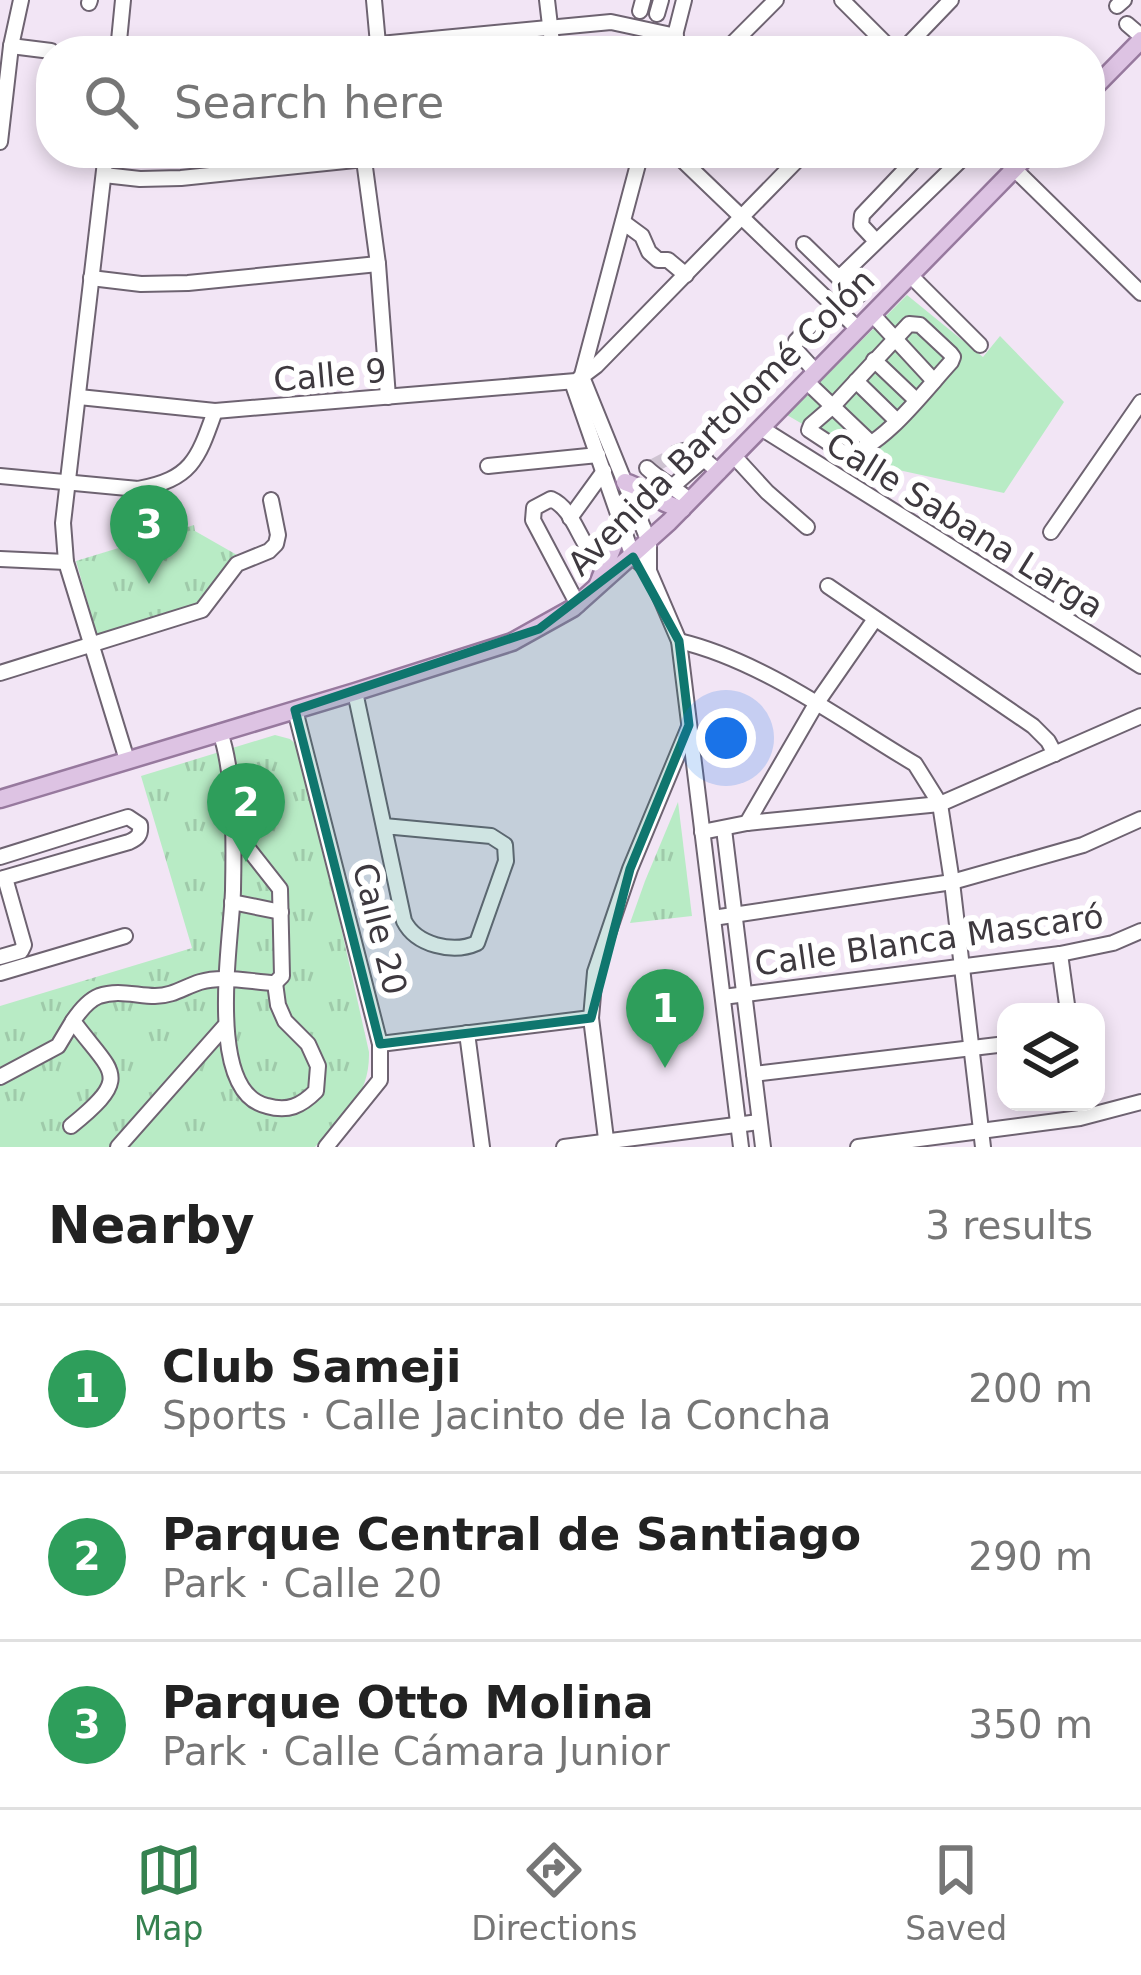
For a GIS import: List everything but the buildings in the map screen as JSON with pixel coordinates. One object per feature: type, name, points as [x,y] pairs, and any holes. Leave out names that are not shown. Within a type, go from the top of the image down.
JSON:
[{"type":"main road","points":[[1105,76],[1141,38]]},
{"type":"main road","name":"Avenida Bartolomé Colón","points":[[0,799],[512,641],[578,605],[649,542],[1014,170]]},
{"type":"main road","points":[[623,479],[665,506],[686,505]]},
{"type":"main road","points":[[598,588],[621,517]]},
{"type":"street","points":[[119,36],[123,0]]},
{"type":"street","points":[[374,0],[377,36]]},
{"type":"street","points":[[547,0],[551,36]]},
{"type":"street","points":[[675,36],[684,0]]},
{"type":"street","points":[[739,36],[776,0]]},
{"type":"street","points":[[842,0],[882,36]]},
{"type":"street","points":[[914,36],[951,0]]},
{"type":"street","points":[[0,8],[19,5],[0,142]]},
{"type":"street","points":[[464,36],[611,22],[652,36]]},
{"type":"street","points":[[1127,24],[1141,38]]},
{"type":"street","points":[[11,46],[36,49]]},
{"type":"street","points":[[105,168],[63,523],[66,562],[127,760]]},
{"type":"street","points":[[104,175],[181,178],[283,168]]},
{"type":"street","points":[[365,168],[388,397]]},
{"type":"street","points":[[637,168],[579,378],[598,454],[633,557],[649,571]]},
{"type":"street","points":[[690,168],[858,329]]},
{"type":"street","points":[[579,378],[790,168]]},
{"type":"street","points":[[875,240],[861,224],[862,215],[907,168]]},
{"type":"street","points":[[839,278],[949,168]]},
{"type":"street","points":[[1014,170],[1141,292]]},
{"type":"street","points":[[623,222],[642,236],[658,260],[668,260],[686,275]]},
{"type":"street","points":[[804,244],[859,296]]},
{"type":"street","points":[[91,278],[188,284],[378,264]]},
{"type":"street","points":[[911,276],[980,344]]},
{"type":"street","points":[[873,316],[934,380]]},
{"type":"street","points":[[814,322],[794,348],[832,406],[871,443]]},
{"type":"street","points":[[909,324],[920,325],[953,357],[896,420],[859,452],[847,455],[814,435],[811,425],[893,340],[909,324]]},
{"type":"street","points":[[874,360],[916,400]]},
{"type":"street","points":[[579,378],[649,542],[649,571],[679,641],[741,1147]]},
{"type":"street","name":"Calle 9","points":[[79,398],[215,411],[579,378]]},
{"type":"street","points":[[856,381],[896,420]]},
{"type":"street","points":[[1052,532],[1140,404]]},
{"type":"street","points":[[0,476],[138,489],[175,479],[201,451],[215,411]]},
{"type":"street","name":"Calle Sabana Larga","points":[[761,428],[1141,666]]},
{"type":"street","points":[[677,453],[688,448],[719,472]]},
{"type":"street","points":[[488,466],[598,454]]},
{"type":"street","points":[[734,456],[807,527]]},
{"type":"street","points":[[674,486],[705,458]]},
{"type":"street","points":[[623,479],[650,467],[664,484],[674,486],[686,505]]},
{"type":"street","points":[[570,518],[604,471]]},
{"type":"street","points":[[0,673],[202,610],[237,564],[276,544],[271,500]]},
{"type":"street","points":[[578,605],[532,512],[550,500],[560,503],[591,554],[606,565]]},
{"type":"street","points":[[0,559],[66,562]]},
{"type":"street","points":[[828,586],[1034,726],[1054,754]]},
{"type":"street","points":[[747,823],[816,704],[875,619]]},
{"type":"street","points":[[679,641],[746,664],[915,764],[940,805],[982,1139]]},
{"type":"street","points":[[356,692],[400,909],[409,930],[424,941],[459,949],[477,943],[506,861],[506,844],[491,836],[384,826]]},
{"type":"street","name":"Calle 20","points":[[295,710],[380,1045],[380,1080],[326,1147]]},
{"type":"street","points":[[703,832],[747,823],[940,805],[1141,716]]},
{"type":"street","points":[[607,1144],[590,1018],[596,972],[630,869],[689,725]]},
{"type":"street","points":[[220,732],[228,754],[232,828],[224,1027],[238,1084],[256,1104],[280,1109],[301,1106],[316,1091],[318,1066],[308,1044],[285,1021],[274,983]]},
{"type":"street","points":[[0,857],[128,817],[140,825],[137,839],[2,879],[24,945],[21,951],[0,957]]},
{"type":"street","points":[[713,918],[952,882],[1083,845],[1141,819]]},
{"type":"street","points":[[0,1077],[58,1046],[80,1011],[99,996],[178,993],[200,982],[274,983],[282,976],[278,884],[232,828]]},
{"type":"street","points":[[724,829],[763,1147]]},
{"type":"street","points":[[232,902],[281,912]]},
{"type":"street","name":"Calle Blanca Mascaró","points":[[723,997],[1060,954],[1141,932]]},
{"type":"street","points":[[0,973],[125,936]]},
{"type":"street","points":[[1060,954],[1067,1003]]},
{"type":"street","points":[[380,1045],[590,1018]]},
{"type":"street","points":[[71,1126],[108,1091],[112,1073],[73,1022]]},
{"type":"street","points":[[118,1147],[224,1027]]},
{"type":"street","points":[[467,1033],[482,1147]]},
{"type":"street","points":[[754,1074],[997,1046]]},
{"type":"street","points":[[1105,1107],[1141,1102]]},
{"type":"street","points":[[858,1147],[982,1139],[1076,1111]]},
{"type":"street","points":[[564,1147],[759,1122]]},
{"type":"highlighted area","points":[[633,557],[679,641],[689,725],[630,869],[591,1018],[380,1044],[295,710],[539,629]]},
{"type":"green space","points":[[907,295],[983,357],[1000,336],[1064,402],[1004,493],[871,464],[787,415]]},
{"type":"green space","points":[[194,525],[195,531],[237,555],[200,607],[98,639],[76,561]]},
{"type":"green space","points":[[275,735],[301,749],[369,1052],[365,1081],[353,1105],[315,1147],[0,1147],[0,1006],[192,948],[141,776]]},
{"type":"green space","points":[[678,802],[692,916],[630,923],[645,881]]},
{"type":"tunnel","points":[[653,466],[677,453]]},
{"type":"place","name":"Parque Otto Molina","points":[[149,584]]},
{"type":"place","name":"Parque Central de Santiago","points":[[246,862]]},
{"type":"place","name":"Club Sameji","points":[[665,1068]]}]
